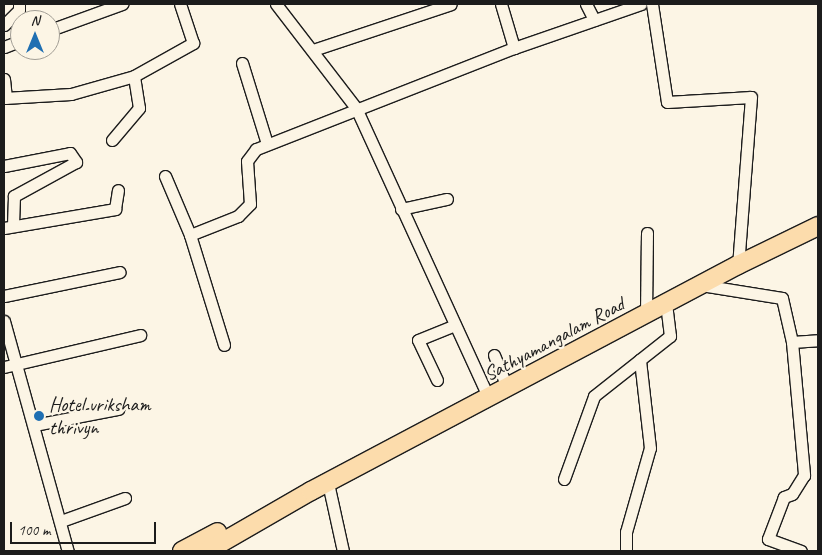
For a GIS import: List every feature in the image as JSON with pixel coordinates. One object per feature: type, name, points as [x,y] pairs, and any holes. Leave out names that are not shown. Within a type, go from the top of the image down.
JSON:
[{"type":"highway","name":"Sathyamangalam Road","points":[[182,551],[245,517],[328,483],[738,265],[818,226]]},
{"type":"highway","name":"Sathyamangalam Road","points":[[207,551],[311,491]]},
{"type":"street","points":[[4,25],[19,10],[18,4]]},
{"type":"street","points":[[60,26],[122,4]]},
{"type":"street","points":[[4,79],[5,98],[71,94],[134,76],[193,43],[180,4]]},
{"type":"street","points":[[276,4],[356,108],[489,398]]},
{"type":"street","points":[[313,50],[451,4]]},
{"type":"street","points":[[501,4],[514,48]]},
{"type":"street","points":[[586,4],[594,20]]},
{"type":"street","points":[[190,234],[238,216],[250,204],[247,161],[256,149],[356,108],[514,48],[641,4]]},
{"type":"street","points":[[652,4],[667,102],[752,97],[738,265]]},
{"type":"street","points":[[242,63],[267,144]]},
{"type":"street","points":[[112,140],[139,108],[134,76]]},
{"type":"street","points":[[4,166],[70,153],[76,162],[14,196],[8,227],[116,209],[118,190]]},
{"type":"street","points":[[165,176],[190,234],[224,345]]},
{"type":"street","points":[[401,209],[448,199]]},
{"type":"street","points":[[646,314],[647,233]]},
{"type":"street","points":[[4,296],[120,272]]},
{"type":"street","points":[[700,285],[782,298],[792,342],[804,475],[792,494],[784,497],[768,539],[801,551]]},
{"type":"street","points":[[564,479],[594,396],[670,336],[666,304]]},
{"type":"street","points":[[4,321],[68,551]]},
{"type":"street","points":[[437,380],[418,340],[455,325]]},
{"type":"street","points":[[4,367],[140,335]]},
{"type":"street","points":[[792,342],[818,340]]},
{"type":"street","points":[[494,355],[507,388]]},
{"type":"street","points":[[626,551],[626,532],[650,448],[640,360]]},
{"type":"street","points":[[34,425],[118,409]]},
{"type":"street","points":[[328,483],[343,551]]},
{"type":"street","points":[[61,521],[125,498]]},
{"type":"place","name":"Hotel vriksham thrivyn","points":[[39,416]]}]
